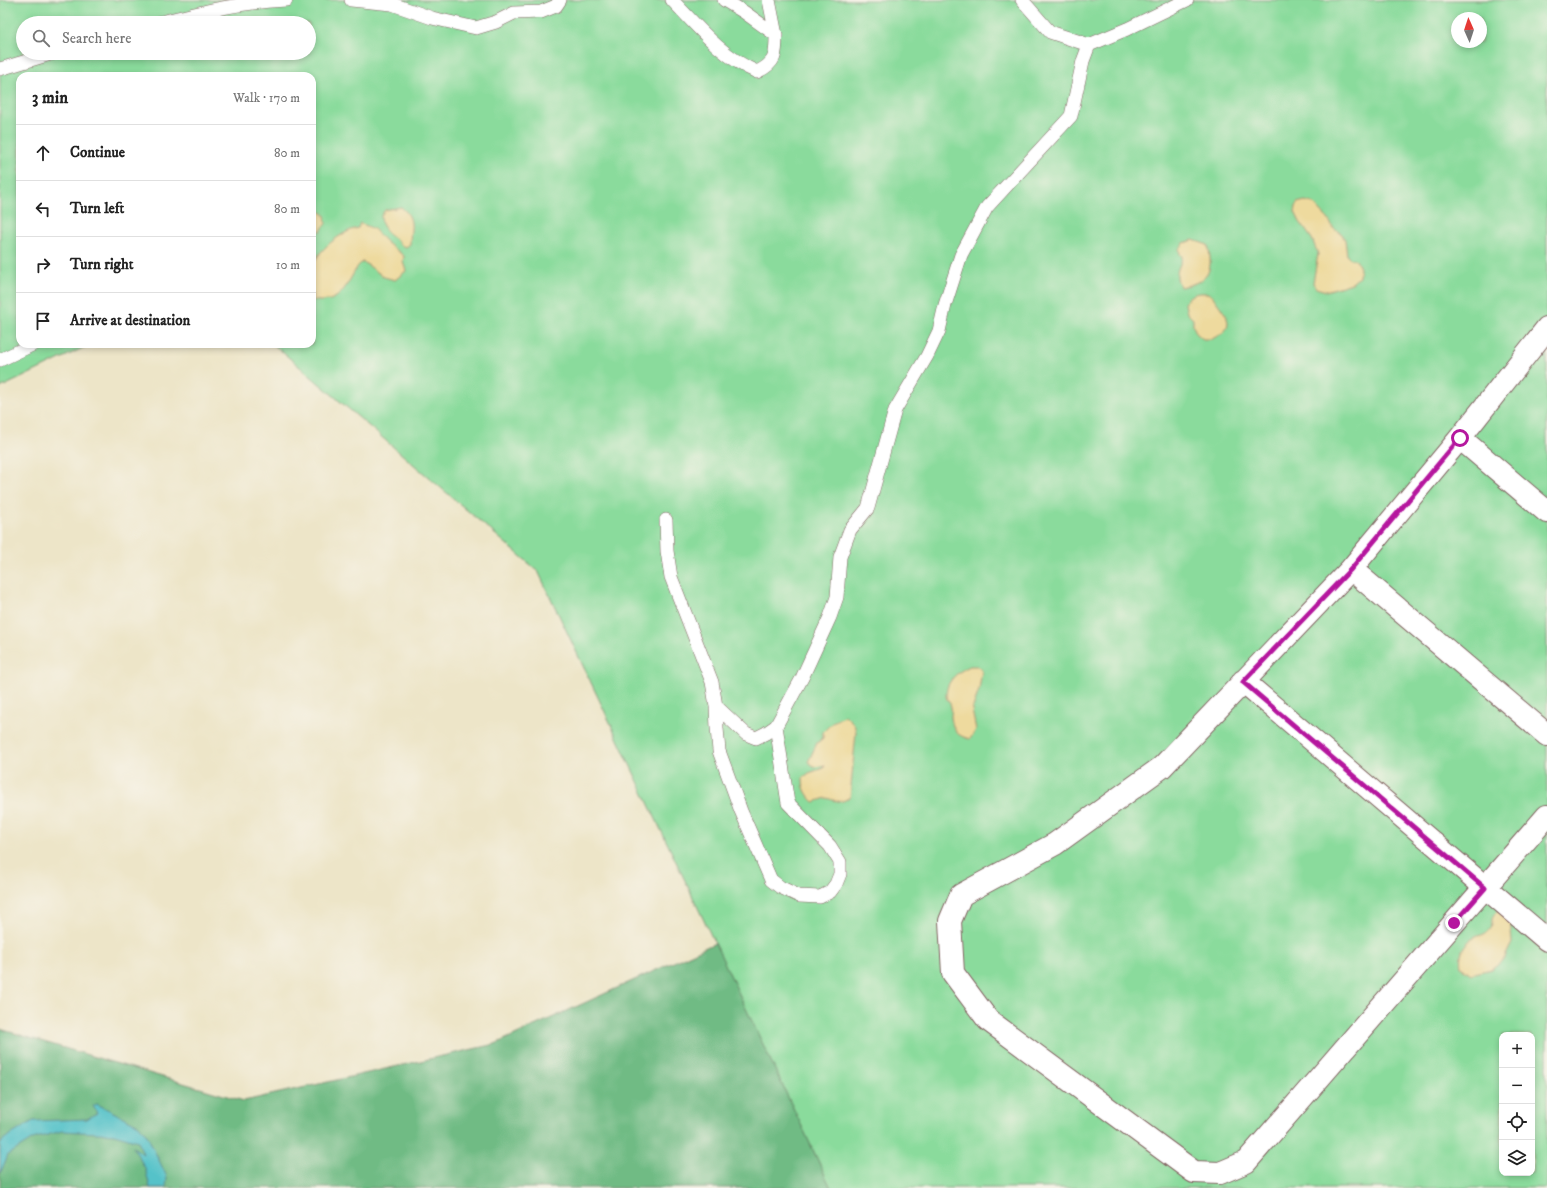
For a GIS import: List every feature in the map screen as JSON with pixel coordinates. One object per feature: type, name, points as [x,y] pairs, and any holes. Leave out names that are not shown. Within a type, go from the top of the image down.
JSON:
[{"type":"street","points":[[1547,328],[1460,438],[1351,569],[1162,767],[1055,844],[961,895],[950,921],[953,973],[988,1020],[1194,1172],[1220,1173],[1246,1162],[1547,816]]},
{"type":"street","points":[[1460,438],[1547,512]]},
{"type":"street","points":[[1351,569],[1547,735]]},
{"type":"street","points":[[1243,682],[1547,940]]},
{"type":"lane","points":[[186,16],[259,1],[286,0]]},
{"type":"lane","points":[[351,0],[392,4],[432,18],[476,28],[496,22],[514,13],[541,12],[556,6],[560,0]]},
{"type":"lane","points":[[672,0],[719,47],[744,67],[757,72],[768,66],[776,54],[776,35],[769,0]]},
{"type":"lane","points":[[724,0],[744,12],[776,35]]},
{"type":"lane","points":[[1022,0],[1050,32],[1089,45],[1127,29],[1186,0]]},
{"type":"lane","points":[[716,706],[746,734],[756,738],[776,726],[802,678],[838,597],[840,557],[850,530],[868,508],[895,410],[927,356],[939,331],[945,305],[961,255],[986,207],[1072,116],[1083,60],[1089,45]]},
{"type":"lane","points":[[0,69],[30,60]]},
{"type":"lane","points":[[0,360],[26,348]]},
{"type":"lane","points":[[666,520],[667,551],[671,577],[712,682],[716,706],[716,728],[719,751],[741,811],[771,880],[780,887],[799,896],[820,897],[830,892],[836,884],[840,874],[840,862],[830,846],[788,803],[776,726]]},
{"type":"green space","points":[[0,0],[1547,0],[1547,1188],[831,1188],[538,571],[278,348],[316,348],[316,72],[16,72],[16,348],[83,348],[0,388]]},
{"type":"green space","points":[[715,943],[831,1188],[0,1188],[0,1029],[244,1101],[495,1044]]},
{"type":"sand","points":[[1305,201],[1313,203],[1328,219],[1334,229],[1342,234],[1345,240],[1347,255],[1351,259],[1356,260],[1360,268],[1359,277],[1352,283],[1326,291],[1316,288],[1313,283],[1318,254],[1312,239],[1295,212],[1297,203]]},
{"type":"sand","points":[[401,207],[409,216],[411,224],[410,244],[406,247],[400,245],[396,239],[389,235],[382,224],[381,216],[385,210]]},
{"type":"sand","points":[[316,210],[325,215],[326,223],[321,231],[316,231]]},
{"type":"sand","points":[[360,223],[374,229],[386,242],[404,256],[403,262],[406,271],[395,280],[384,277],[362,262],[341,293],[330,300],[316,300],[316,259],[337,237],[358,228]]},
{"type":"sand","points":[[1193,240],[1208,245],[1210,255],[1209,269],[1207,275],[1203,279],[1180,287],[1177,274],[1182,256],[1179,249],[1184,243]]},
{"type":"sand","points":[[1200,293],[1208,293],[1214,298],[1226,315],[1228,322],[1227,328],[1223,333],[1212,339],[1203,339],[1197,334],[1193,326],[1193,319],[1187,313],[1185,304],[1187,299]]},
{"type":"sand","points":[[970,666],[978,666],[982,670],[979,690],[972,710],[976,730],[970,739],[962,736],[954,729],[951,717],[951,706],[946,696],[946,691],[950,681],[961,671]]},
{"type":"sand","points":[[845,715],[854,724],[856,732],[850,797],[843,801],[835,801],[826,798],[814,802],[806,791],[803,778],[809,773],[823,768],[825,765],[815,767],[808,762],[817,743],[823,738],[823,732],[833,722]]},
{"type":"sand","points":[[1499,910],[1510,920],[1512,943],[1504,959],[1491,969],[1471,974],[1461,967],[1460,958],[1462,950],[1470,940],[1484,934],[1490,929],[1492,918]]},
{"type":"water","points":[[97,1104],[139,1125],[147,1135],[167,1177],[166,1188],[150,1188],[145,1168],[133,1147],[143,1154],[138,1141],[114,1134],[62,1131],[33,1139],[8,1155],[0,1174],[0,1145],[4,1139],[33,1121],[87,1119],[97,1113],[93,1106]]},
{"type":"route","points":[[1454,923],[1485,888],[1243,682],[1351,569],[1460,438]]}]
